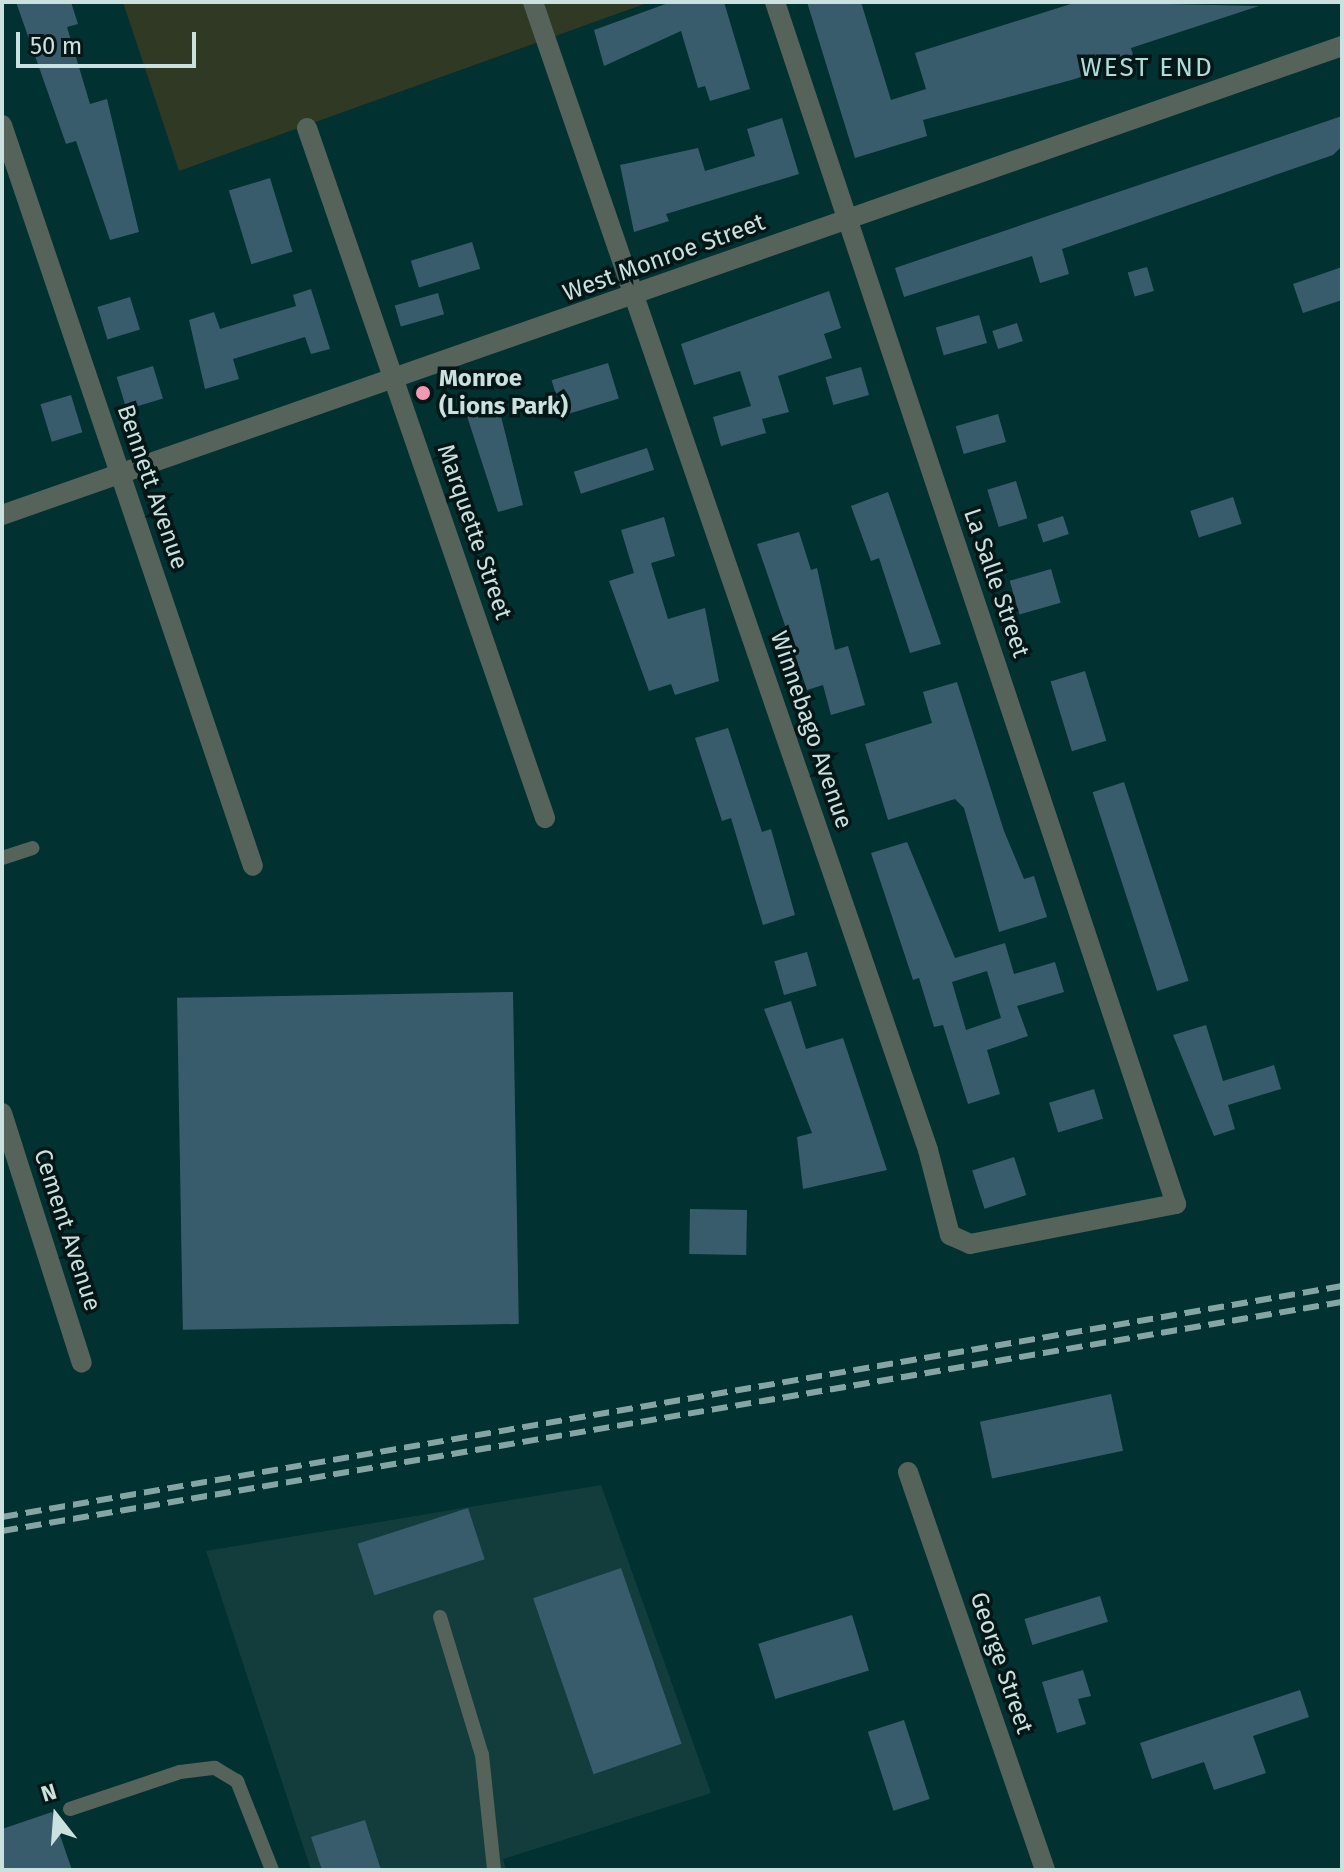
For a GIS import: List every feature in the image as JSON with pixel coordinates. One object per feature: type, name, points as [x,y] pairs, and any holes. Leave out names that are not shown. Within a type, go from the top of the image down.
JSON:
[{"type":"street","name":"Winnebago Avenue","points":[[533,2],[928,1150],[950,1235],[970,1244],[1176,1204],[1170,1180]]},
{"type":"street","name":"La Salle Street","points":[[775,2],[845,220],[1170,1180]]},
{"type":"street","name":"West Monroe Street","points":[[2,515],[395,383],[845,220],[1342,46]]},
{"type":"street","name":"Bennett Avenue","points":[[2,125],[253,866]]},
{"type":"street","name":"Marquette Street","points":[[307,128],[545,818]]},
{"type":"street","name":"Cement Avenue","points":[[2,1113],[82,1363]]},
{"type":"street","name":"George Street","points":[[908,1472],[1045,1870]]},
{"type":"lane","points":[[2,858],[32,848]]},
{"type":"lane","points":[[440,1617],[482,1755],[494,1870]]},
{"type":"lane","points":[[70,1809],[180,1772],[215,1768],[237,1781],[272,1870]]},
{"type":"shaded area","points":[[601,1485],[711,1793],[503,1859],[506,1870],[311,1870],[206,1551]]},
{"type":"green space","points":[[123,2],[650,2],[179,171]]},
{"type":"building","points":[[16,2],[71,2],[78,24],[67,27],[90,104],[107,99],[139,232],[110,240],[76,141],[66,144]]},
{"type":"building","points":[[671,2],[724,2],[750,89],[710,101],[705,86],[698,88],[681,31],[604,66],[594,30]]},
{"type":"building","points":[[807,2],[861,2],[891,100],[926,89],[915,53],[1077,2],[1259,6],[1131,48],[1134,58],[1075,79],[923,120],[927,136],[855,158]]},
{"type":"building","points":[[1342,116],[1342,146],[1333,155],[1062,249],[1069,274],[1040,283],[1032,256],[904,297],[895,268]]},
{"type":"building","points":[[782,118],[799,174],[666,214],[669,221],[634,232],[620,165],[698,148],[705,171],[755,156],[747,129]]},
{"type":"building","points":[[270,178],[293,252],[251,264],[229,191]]},
{"type":"building","points":[[472,242],[480,269],[419,287],[411,261]]},
{"type":"building","points":[[1147,267],[1154,291],[1135,297],[1128,273]]},
{"type":"building","points":[[1342,267],[1342,300],[1303,313],[1293,284]]},
{"type":"building","points":[[311,289],[330,349],[311,354],[305,337],[233,359],[239,379],[205,389],[189,320],[214,312],[220,329],[296,306],[293,295]]},
{"type":"building","points":[[829,291],[841,328],[824,334],[832,358],[778,376],[789,412],[762,419],[766,433],[721,446],[713,417],[751,406],[740,371],[694,385],[681,344]]},
{"type":"building","points":[[438,293],[444,314],[401,327],[395,305]]},
{"type":"building","points":[[130,297],[140,330],[107,339],[97,307]]},
{"type":"building","points":[[979,315],[987,343],[944,355],[936,327]]},
{"type":"building","points":[[1017,323],[1023,341],[998,349],[992,331]]},
{"type":"building","points":[[608,363],[619,398],[562,416],[552,380]]},
{"type":"building","points":[[153,366],[163,399],[127,410],[117,377]]},
{"type":"building","points":[[861,367],[869,395],[833,405],[825,377]]},
{"type":"building","points":[[71,395],[82,432],[52,442],[40,404]]},
{"type":"building","points":[[498,404],[523,505],[498,512],[466,413]]},
{"type":"building","points":[[998,414],[1006,442],[964,454],[956,426]]},
{"type":"building","points":[[647,448],[654,470],[581,494],[574,472]]},
{"type":"building","points":[[1016,481],[1027,518],[999,527],[987,490]]},
{"type":"building","points":[[888,492],[941,644],[910,653],[879,558],[871,561],[851,506]]},
{"type":"building","points":[[1233,497],[1242,524],[1199,538],[1190,511]]},
{"type":"building","points":[[1063,516],[1069,534],[1043,542],[1037,524]]},
{"type":"building","points":[[664,517],[675,556],[651,563],[668,619],[705,608],[719,681],[675,695],[671,684],[649,691],[609,581],[634,573],[621,530]]},
{"type":"building","points":[[799,532],[811,570],[817,568],[835,650],[848,646],[865,705],[831,715],[823,685],[807,690],[757,544]]},
{"type":"building","points":[[1051,569],[1061,603],[1019,614],[1010,581]]},
{"type":"building","points":[[1085,671],[1106,741],[1072,751],[1051,682]]},
{"type":"building","points":[[957,682],[1004,831],[1024,879],[1034,876],[1047,917],[999,932],[964,808],[955,799],[888,820],[865,744],[932,723],[923,692]]},
{"type":"building","points":[[728,728],[762,832],[771,829],[795,915],[763,925],[731,818],[722,821],[695,738]]},
{"type":"building","points":[[1124,782],[1189,981],[1157,991],[1093,792]]},
{"type":"building","points":[[907,842],[955,958],[1005,943],[1014,974],[1055,962],[1064,992],[1017,1006],[1028,1036],[987,1050],[1000,1094],[968,1104],[943,1025],[934,1027],[919,978],[913,980],[871,853]],"holes":[[[987,971],[1001,1018],[966,1030],[952,982]]]},
{"type":"building","points":[[807,952],[817,986],[784,995],[774,961]]},
{"type":"building","points":[[513,992],[519,1324],[183,1330],[177,998]]},
{"type":"building","points":[[791,1001],[806,1049],[843,1038],[887,1170],[803,1189],[797,1137],[812,1133],[764,1009]]},
{"type":"building","points":[[1206,1025],[1223,1081],[1274,1065],[1281,1089],[1228,1105],[1235,1129],[1214,1136],[1173,1035]]},
{"type":"building","points":[[1094,1089],[1103,1119],[1058,1132],[1049,1103]]},
{"type":"building","points":[[1014,1157],[1026,1195],[985,1209],[972,1171]]},
{"type":"building","points":[[690,1209],[747,1210],[746,1255],[689,1254]]},
{"type":"building","points":[[1111,1394],[1123,1451],[992,1479],[980,1422]]},
{"type":"building","points":[[468,1508],[485,1559],[374,1595],[358,1544]]},
{"type":"building","points":[[621,1568],[682,1744],[594,1774],[533,1598]]},
{"type":"building","points":[[1100,1596],[1108,1622],[1032,1645],[1024,1619]]},
{"type":"building","points":[[852,1615],[869,1670],[775,1699],[758,1644]]},
{"type":"building","points":[[1083,1670],[1091,1696],[1078,1699],[1086,1724],[1057,1733],[1042,1682]]},
{"type":"building","points":[[1300,1690],[1309,1717],[1253,1736],[1266,1773],[1214,1790],[1204,1762],[1152,1779],[1140,1743]]},
{"type":"building","points":[[904,1720],[930,1799],[894,1811],[868,1732]]},
{"type":"building","points":[[52,1812],[72,1870],[2,1870],[2,1829]]},
{"type":"building","points":[[365,1820],[381,1870],[322,1870],[311,1837]]},
{"type":"railway","points":[[2,1517],[1342,1286]]},
{"type":"railway","points":[[2,1531],[1342,1302]]},
{"type":"place","name":"Monroe (Lions Park)","points":[[423,393]]},
{"type":"district","name":"WEST END","points":[[1147,68]]}]
